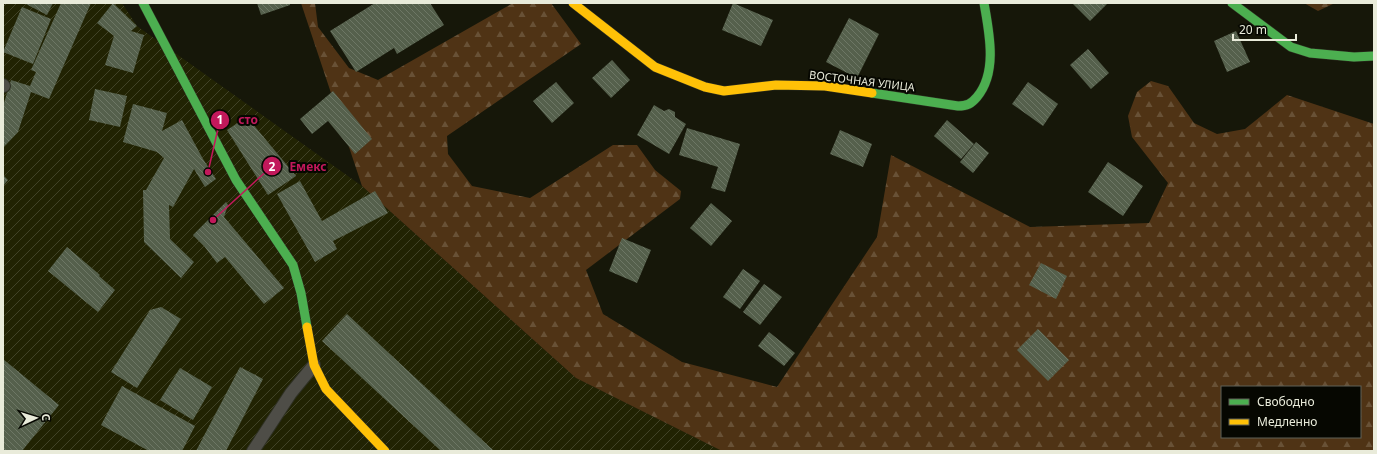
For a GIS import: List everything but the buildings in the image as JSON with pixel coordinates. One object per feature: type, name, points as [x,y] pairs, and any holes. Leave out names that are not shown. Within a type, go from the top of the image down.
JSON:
[{"type":"street","points":[[143,3],[236,180],[293,265],[301,293],[314,365],[326,389],[385,451]]},
{"type":"street","name":"ВОСТОЧНАЯ УЛИЦА","points":[[573,3],[655,67],[705,87],[724,91],[776,85],[825,86],[958,106],[968,105],[980,96],[986,81],[990,64],[989,35],[984,3]]},
{"type":"street","points":[[1232,3],[1291,47],[1310,53],[1354,57],[1374,56]]},
{"type":"lane","points":[[252,451],[291,393],[314,365]]},
{"type":"shaded area","points":[[3,3],[122,3],[137,26],[362,186],[576,378],[722,451],[3,451]]},
{"type":"green space","points":[[301,3],[315,3],[318,27],[349,68],[378,80],[513,3],[551,3],[581,44],[447,136],[448,154],[472,186],[530,198],[613,145],[637,145],[655,170],[681,191],[680,199],[586,270],[603,314],[682,362],[777,387],[877,237],[891,155],[1030,227],[1149,223],[1168,183],[1132,137],[1128,116],[1137,92],[1151,81],[1168,86],[1194,123],[1217,134],[1245,129],[1287,95],[1374,124],[1374,451],[722,451],[576,378],[362,186]]},
{"type":"green space","points":[[1304,3],[1335,3],[1318,11]]},
{"type":"traffic: fast","points":[[143,3],[236,180],[293,265],[301,293],[307,327]]},
{"type":"traffic: fast","points":[[872,93],[958,106],[966,105],[973,101],[984,87],[990,64],[990,39],[984,3]]},
{"type":"traffic: fast","points":[[1232,3],[1291,47],[1310,53],[1354,57],[1374,56]]},
{"type":"traffic: slow","points":[[573,3],[655,67],[705,87],[724,91],[776,85],[825,86],[872,93]]},
{"type":"traffic: slow","points":[[307,327],[314,365],[326,389],[385,451]]},
{"type":"place","name":"сто","points":[[208,172]]},
{"type":"place","name":"Емекс","points":[[213,220]]}]
